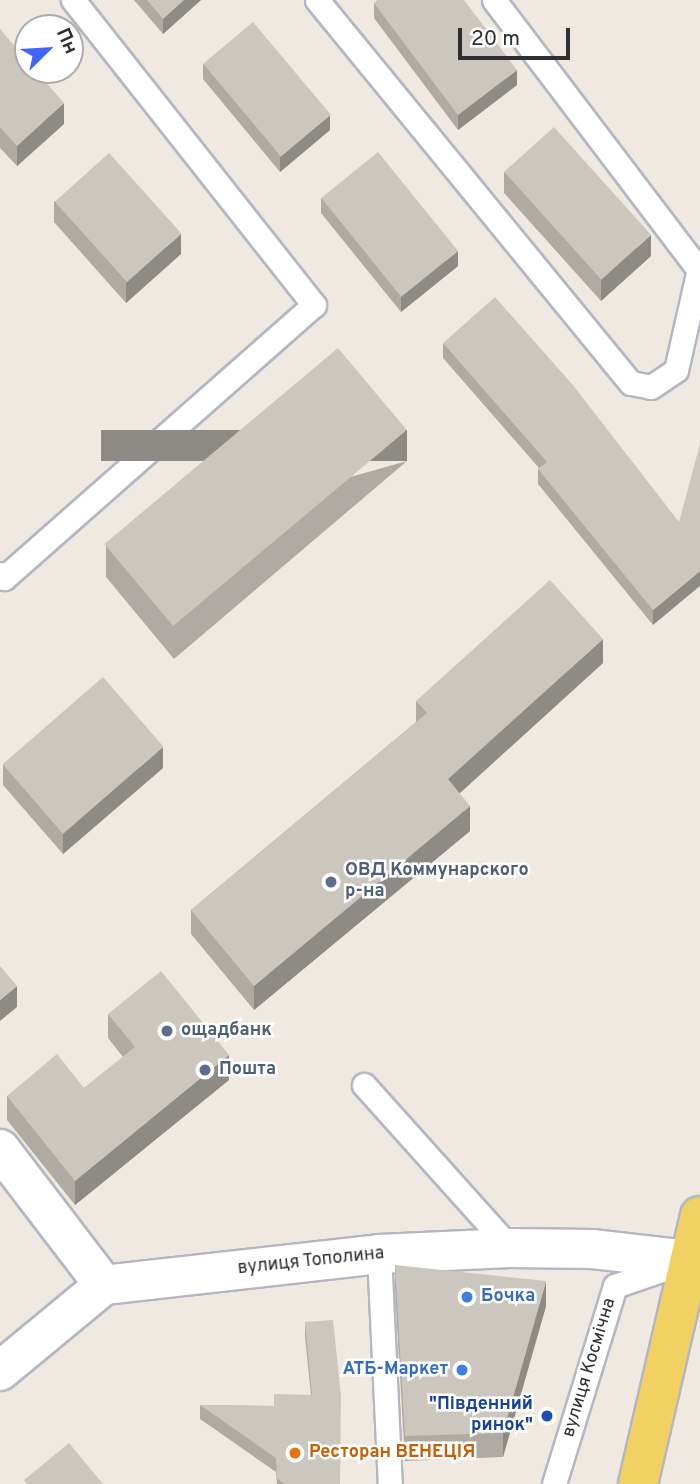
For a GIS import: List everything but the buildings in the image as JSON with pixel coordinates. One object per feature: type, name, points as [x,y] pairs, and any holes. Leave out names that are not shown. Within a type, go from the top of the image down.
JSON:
[{"type":"main road","points":[[638,1484],[700,1216]]},
{"type":"street","points":[[0,1149],[104,1285],[0,1371]]},
{"type":"street","name":"вулиця Тополина","points":[[104,1285],[379,1254],[510,1248],[592,1249],[689,1260]]},
{"type":"lane","points":[[0,574],[4,578],[314,305],[73,0]]},
{"type":"lane","points":[[317,0],[631,383],[652,387],[676,370],[699,267],[494,0]]},
{"type":"lane","points":[[364,1085],[510,1248]]},
{"type":"lane","points":[[379,1254],[390,1484]]},
{"type":"lane","name":"вулиця Космічна","points":[[554,1484],[615,1286],[689,1260]]},
{"type":"place","name":"ОВД Коммунарского р-на","points":[[331,882]]},
{"type":"place","name":"ощадбанк","points":[[167,1031]]},
{"type":"place","name":"Пошта","points":[[205,1070]]},
{"type":"place","name":"Бочка","points":[[467,1297]]},
{"type":"place","name":"АТБ-Маркет","points":[[462,1370]]},
{"type":"place","name":"\"Південний ринок\"","points":[[547,1416]]},
{"type":"place","name":"Ресторан ВЕНЕЦІЯ","points":[[295,1453]]}]
